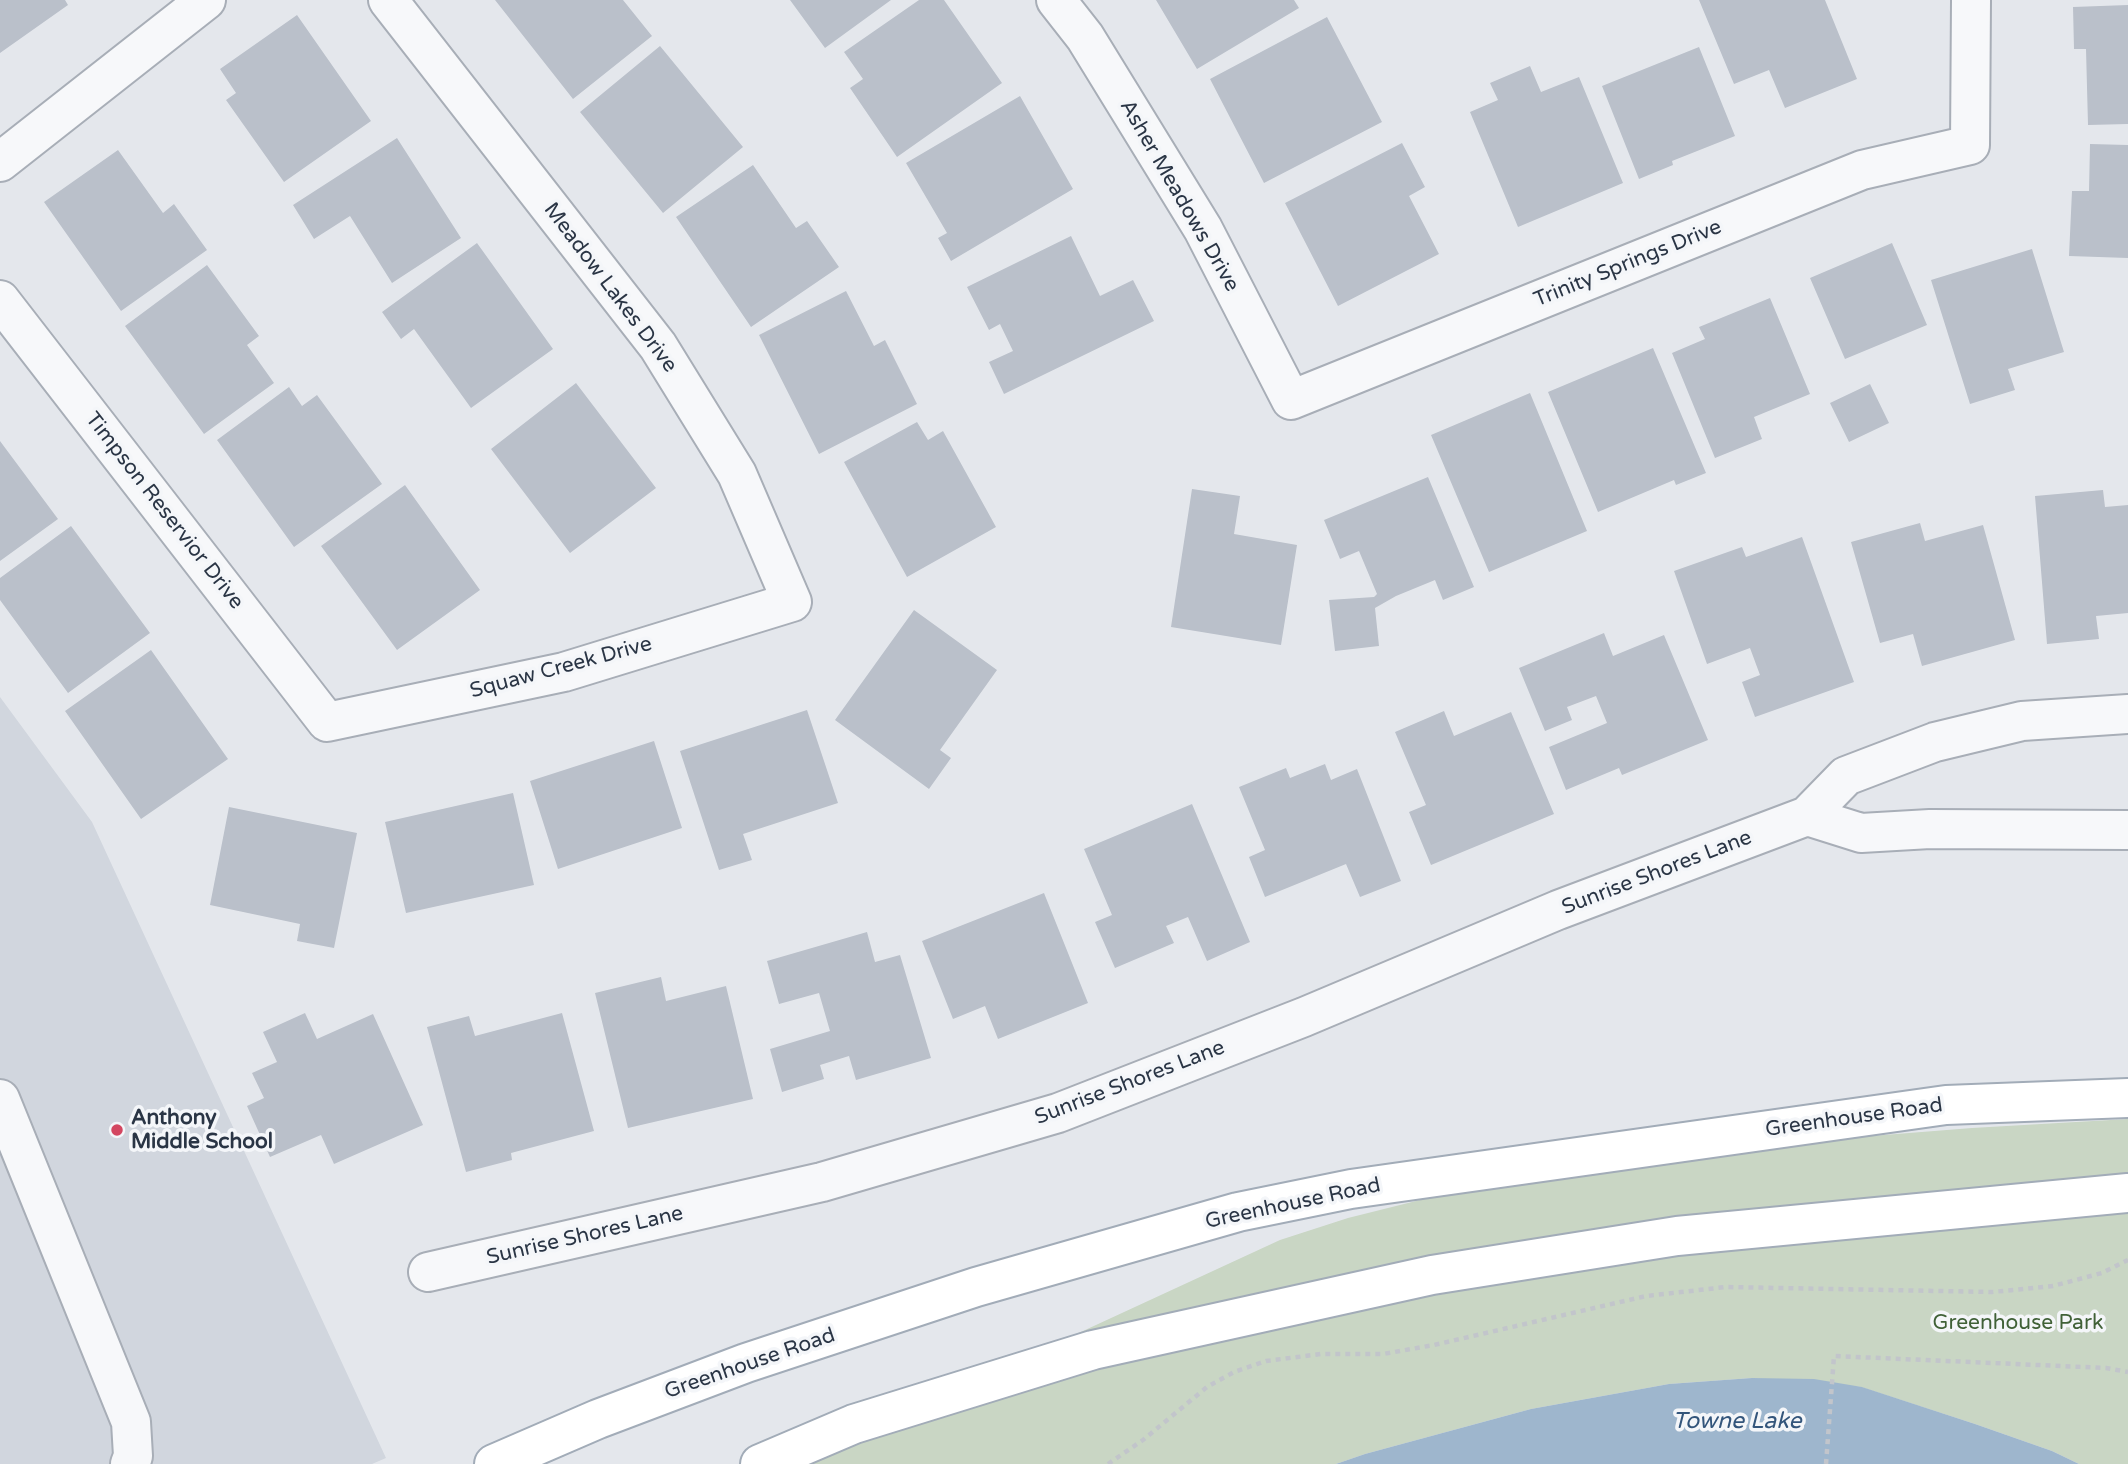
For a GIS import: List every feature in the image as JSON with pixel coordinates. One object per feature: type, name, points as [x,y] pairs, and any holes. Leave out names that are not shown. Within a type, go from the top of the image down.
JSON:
[{"type":"main road","name":"Greenhouse Road","points":[[494,1464],[598,1419],[746,1363],[976,1287],[1238,1212],[1351,1189],[1945,1105],[2128,1098]]},
{"type":"main road","points":[[760,1464],[854,1424],[1093,1350],[1432,1275],[1677,1236],[2128,1193]]},
{"type":"street","points":[[0,162],[206,0]]},
{"type":"street","name":"Meadow Lakes Drive","points":[[388,0],[658,346],[737,474],[792,602]]},
{"type":"street","name":"Asher Meadows Drive","points":[[1056,0],[1085,37],[1203,229],[1290,400]]},
{"type":"street","name":"Trinity Springs Drive","points":[[1290,400],[1862,170],[1970,145],[1971,0]]},
{"type":"street","name":"Timpson Reservior Drive","points":[[0,300],[327,722]]},
{"type":"street","name":"Squaw Creek Drive","points":[[327,722],[564,672],[792,602]]},
{"type":"street","name":"Sunrise Shores Lane","points":[[428,1272],[822,1182],[1058,1113],[1304,1017],[1558,910],[1807,816],[1846,776],[1936,742],[2022,721],[2128,714]]},
{"type":"street","points":[[1807,816],[1861,833],[1930,829],[2128,830]]},
{"type":"street","points":[[0,1099],[131,1422],[133,1456],[130,1464]]},
{"type":"path","points":[[1108,1464],[1143,1440],[1208,1387],[1234,1372],[1266,1361],[1321,1354],[1383,1354],[1434,1346],[1646,1296],[1727,1287],[1993,1292],[2053,1286],[2102,1273],[2128,1261]]},
{"type":"path","points":[[1826,1464],[1834,1356],[2128,1371]]},
{"type":"shaded area","name":"Anthony Middle School","points":[[0,697],[92,822],[386,1458],[372,1464],[0,1464]]},
{"type":"green space","name":"Greenhouse Park","points":[[2128,1119],[2128,1464],[2079,1464],[2052,1451],[1861,1387],[1752,1378],[1669,1384],[1531,1409],[1336,1464],[795,1464],[1280,1240],[1348,1218],[1424,1199],[1525,1180],[1796,1142]]},
{"type":"water","name":"Towne Lake","points":[[1752,1378],[1814,1379],[1862,1387],[2052,1451],[2079,1464],[1336,1464],[1531,1409],[1669,1384]]},
{"type":"building","points":[[0,0],[65,0],[68,5],[0,53]]},
{"type":"building","points":[[495,0],[623,0],[652,36],[573,99]]},
{"type":"building","points":[[790,0],[891,0],[825,48]]},
{"type":"building","points":[[919,0],[944,0],[1002,83],[897,157],[850,88],[863,79],[844,52]]},
{"type":"building","points":[[1156,0],[1294,0],[1299,8],[1197,69]]},
{"type":"building","points":[[1699,0],[1825,0],[1857,79],[1785,108],[1769,70],[1734,84]]},
{"type":"building","points":[[2128,5],[2128,124],[2088,125],[2086,49],[2074,49],[2073,7]]},
{"type":"building","points":[[297,15],[371,121],[284,182],[226,100],[236,93],[220,69]]},
{"type":"building","points":[[1327,17],[1382,122],[1264,183],[1210,79]]},
{"type":"building","points":[[660,46],[743,147],[663,213],[580,112]]},
{"type":"building","points":[[1699,47],[1735,136],[1672,161],[1673,165],[1639,179],[1602,86]]},
{"type":"building","points":[[1530,66],[1541,92],[1579,77],[1623,183],[1518,227],[1470,112],[1498,100],[1490,83]]},
{"type":"building","points":[[1020,96],[1073,189],[951,261],[938,238],[947,233],[906,163]]},
{"type":"building","points":[[397,138],[461,238],[392,283],[350,216],[314,239],[293,205]]},
{"type":"building","points":[[1402,143],[1425,187],[1409,196],[1439,254],[1338,306],[1285,203]]},
{"type":"building","points":[[2090,144],[2128,145],[2128,258],[2069,256],[2072,191],[2089,191]]},
{"type":"building","points":[[118,150],[163,213],[174,204],[207,250],[121,311],[44,202]]},
{"type":"building","points":[[753,165],[796,228],[807,221],[839,267],[751,327],[676,217]]},
{"type":"building","points":[[1071,236],[1100,296],[1133,280],[1154,321],[1004,394],[989,362],[1013,351],[1000,324],[989,330],[967,287]]},
{"type":"building","points":[[477,243],[553,349],[471,408],[414,329],[401,339],[382,312]]},
{"type":"building","points":[[1892,243],[1927,325],[1845,359],[1810,278]]},
{"type":"building","points":[[2032,249],[2064,352],[2008,369],[2015,390],[1970,404],[1931,280]]},
{"type":"building","points":[[207,265],[259,336],[247,345],[274,383],[204,434],[125,326]]},
{"type":"building","points":[[846,291],[874,346],[885,340],[917,404],[819,454],[759,335]]},
{"type":"building","points":[[1770,298],[1810,394],[1754,417],[1762,439],[1715,458],[1672,353],[1705,339],[1699,327]]},
{"type":"building","points":[[1653,348],[1706,473],[1676,485],[1674,480],[1598,512],[1548,392]]},
{"type":"building","points":[[576,383],[656,488],[570,553],[491,449]]},
{"type":"building","points":[[1870,384],[1889,423],[1849,442],[1830,403]]},
{"type":"building","points":[[289,387],[302,406],[317,395],[382,484],[294,547],[217,440]]},
{"type":"building","points":[[1530,393],[1587,531],[1489,572],[1431,435]]},
{"type":"building","points":[[917,422],[928,440],[943,431],[996,527],[907,577],[844,462]]},
{"type":"building","points":[[0,441],[58,519],[0,561]]},
{"type":"building","points":[[1428,477],[1474,587],[1443,600],[1435,580],[1396,596],[1375,608],[1379,646],[1335,651],[1329,600],[1374,597],[1377,594],[1359,551],[1340,559],[1324,520]]},
{"type":"building","points":[[405,485],[480,590],[397,650],[321,546]]},
{"type":"building","points":[[1192,489],[1240,496],[1234,534],[1297,545],[1281,645],[1171,627]]},
{"type":"building","points":[[2103,490],[2105,507],[2128,505],[2128,613],[2096,616],[2099,639],[2047,644],[2035,496]]},
{"type":"building","points":[[1920,523],[1925,541],[1983,525],[2015,640],[1922,666],[1913,634],[1880,643],[1851,542]]},
{"type":"building","points":[[71,526],[150,633],[68,693],[0,600],[0,578]]},
{"type":"building","points":[[1802,537],[1854,682],[1755,717],[1742,682],[1760,675],[1750,648],[1707,664],[1674,571],[1742,547],[1746,557]]},
{"type":"building","points":[[914,610],[997,670],[940,750],[951,758],[929,789],[835,720]]},
{"type":"building","points":[[1604,633],[1613,656],[1664,635],[1708,740],[1622,775],[1619,768],[1566,790],[1549,747],[1607,723],[1596,696],[1567,707],[1572,720],[1545,731],[1519,668]]},
{"type":"building","points":[[151,650],[228,759],[141,819],[65,711]]},
{"type":"building","points":[[807,710],[838,803],[743,834],[752,860],[719,870],[680,751]]},
{"type":"building","points":[[1444,711],[1454,736],[1511,712],[1554,814],[1431,865],[1409,812],[1426,805],[1395,732]]},
{"type":"building","points":[[654,741],[682,828],[558,869],[530,781]]},
{"type":"building","points":[[1325,764],[1331,780],[1357,769],[1401,881],[1360,897],[1346,864],[1265,897],[1249,857],[1265,850],[1239,787],[1286,768],[1290,778]]},
{"type":"building","points":[[513,793],[534,885],[406,913],[385,822]]},
{"type":"building","points":[[1192,804],[1250,942],[1207,961],[1188,917],[1166,926],[1174,943],[1115,968],[1095,922],[1112,915],[1084,849]]},
{"type":"building","points":[[229,807],[357,833],[334,948],[297,941],[300,924],[210,905]]},
{"type":"building","points":[[1044,893],[1088,1003],[998,1039],[985,1006],[953,1019],[922,941]]},
{"type":"building","points":[[867,932],[875,962],[900,955],[931,1058],[856,1080],[849,1056],[820,1065],[824,1079],[782,1092],[770,1049],[830,1031],[819,993],[779,1004],[767,961]]},
{"type":"building","points":[[661,977],[666,1001],[726,986],[753,1099],[628,1128],[595,993]]},
{"type":"building","points":[[305,1013],[317,1039],[373,1014],[423,1125],[334,1164],[321,1135],[270,1157],[247,1106],[264,1098],[252,1073],[277,1062],[263,1032]]},
{"type":"building","points":[[562,1013],[594,1131],[511,1153],[512,1160],[466,1172],[427,1027],[469,1016],[475,1036]]},
{"type":"place","name":"Anthony Middle School","points":[[117,1130]]}]
